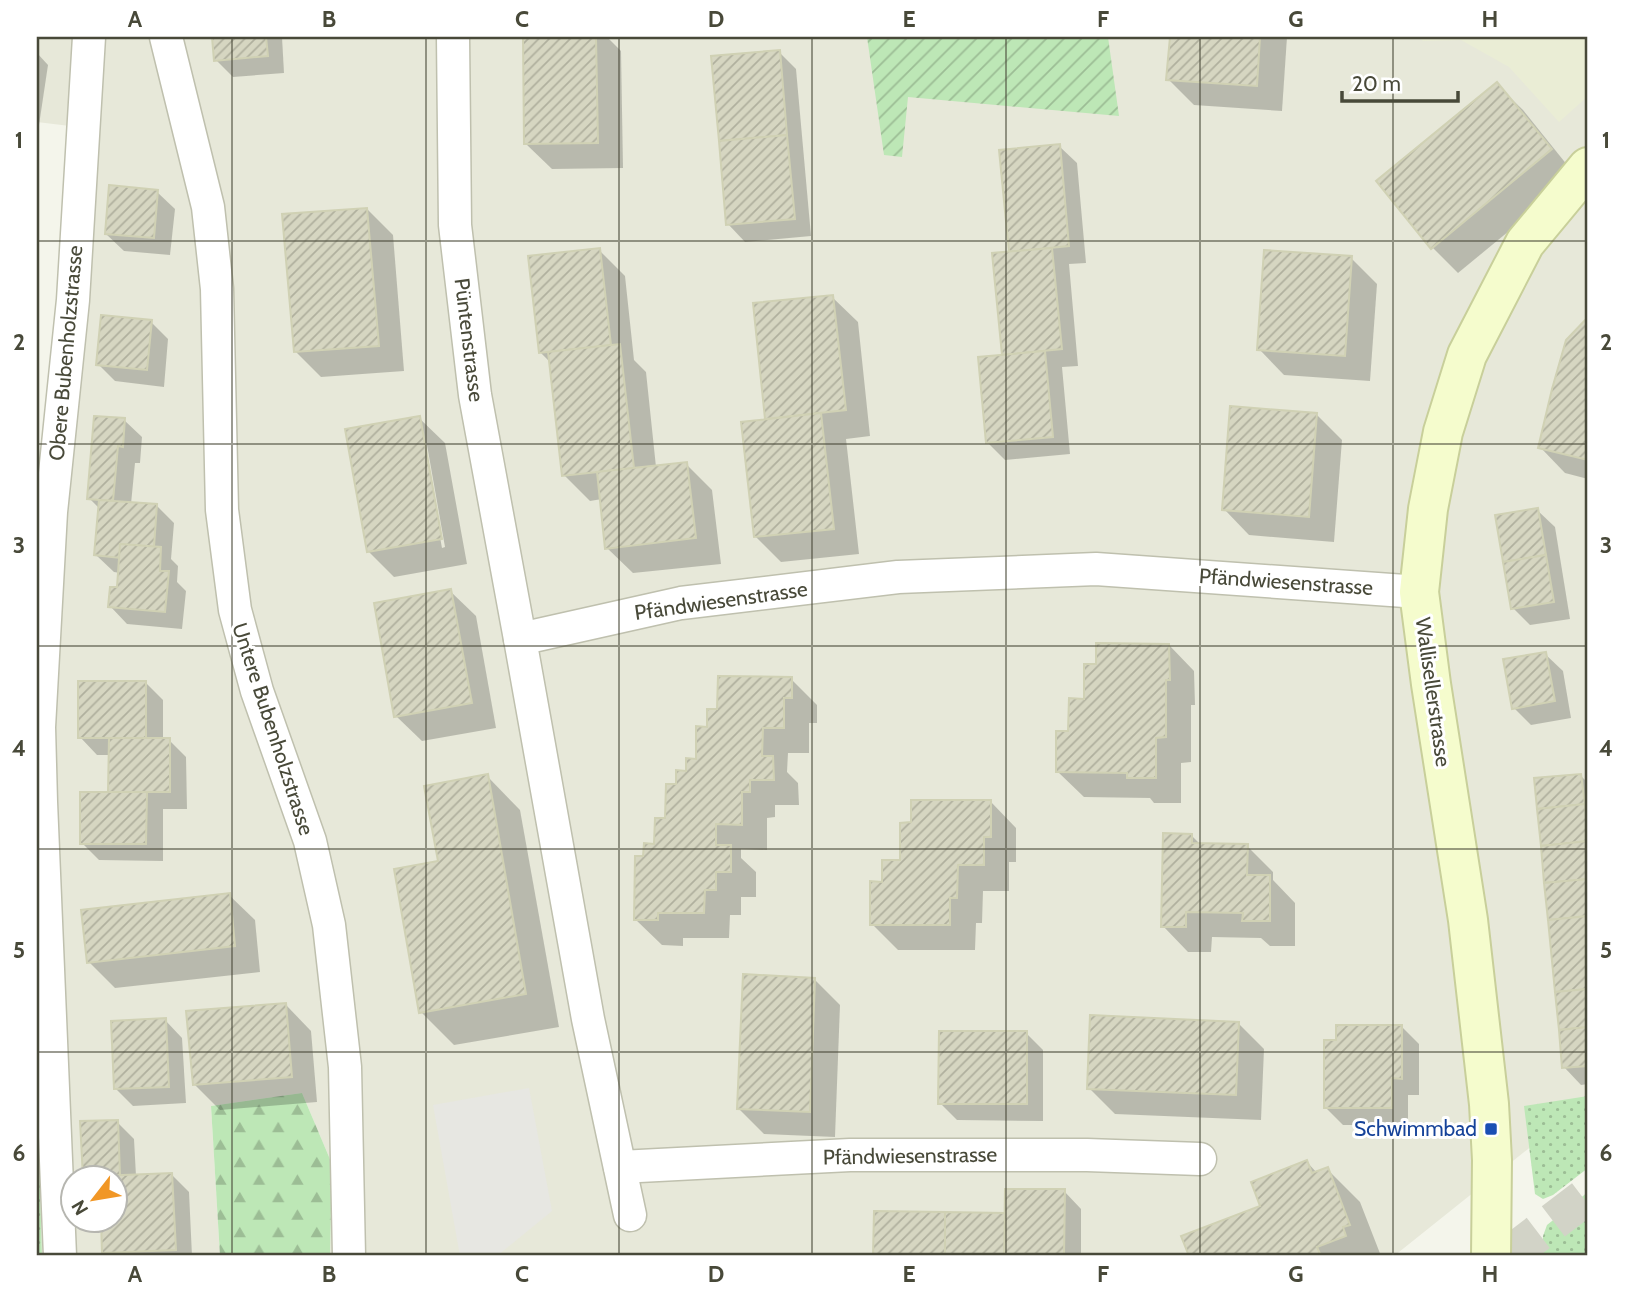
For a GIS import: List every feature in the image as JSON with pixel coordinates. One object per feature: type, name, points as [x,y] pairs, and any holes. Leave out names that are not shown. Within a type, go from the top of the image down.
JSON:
[{"type":"main road","name":"Wallisellerstrasse","points":[[1491,1256],[1492,1160],[1489,1104],[1468,920],[1419,592],[1428,509],[1443,432],[1467,355],[1525,243],[1588,167]]},
{"type":"street","name":"Obere Bubenholzstrasse","points":[[60,1256],[39,727],[51,512],[73,300],[89,37]]},
{"type":"street","name":"Untere Bubenholzstrasse","points":[[166,37],[208,207],[217,289],[222,510],[235,610],[257,691],[310,841],[329,925],[345,1067],[349,1256]]},
{"type":"street","name":"Püntenstrasse","points":[[453,37],[455,225],[475,395],[520,639]]},
{"type":"street","name":"Pfändwiesenstrasse","points":[[520,639],[681,603],[898,577],[1096,569],[1419,592]]},
{"type":"street","points":[[520,639],[588,1019],[629,1215]]},
{"type":"street","name":"Pfändwiesenstrasse","points":[[620,1167],[850,1155],[1087,1155],[1200,1159]]},
{"type":"shaded area","points":[[37,37],[1588,37],[1588,1101],[1394,1256],[330,1256],[332,1164],[302,1093],[211,1106],[220,1256],[64,1256],[63,1234],[130,1234],[130,1164],[60,1164],[60,1181],[37,747],[78,127],[37,122]]},
{"type":"shaded area","points":[[1419,37],[1588,37],[1588,96],[1559,122],[1509,67],[1461,40],[1423,41]]},
{"type":"shaded area","points":[[529,1088],[552,1211],[497,1256],[460,1256],[433,1105]]},
{"type":"green space","points":[[867,37],[1108,37],[1119,116],[908,97],[902,157],[884,155]]},
{"type":"green space","points":[[37,1082],[42,1256],[37,1256]]},
{"type":"green space","points":[[302,1093],[332,1164],[330,1256],[220,1256],[211,1106]]},
{"type":"green space","points":[[1588,1096],[1588,1168],[1553,1195],[1543,1199],[1535,1194],[1524,1106]]},
{"type":"green space","points":[[1588,1192],[1588,1256],[1542,1256],[1543,1236],[1547,1225]]},
{"type":"building","points":[[212,37],[266,37],[268,56],[214,61]]},
{"type":"building","points":[[523,37],[596,37],[598,143],[524,144]]},
{"type":"building","points":[[1170,37],[1260,37],[1257,86],[1166,80]]},
{"type":"building","points":[[780,50],[787,135],[719,141],[711,56]]},
{"type":"building","points":[[1497,82],[1552,149],[1431,249],[1376,181]]},
{"type":"building","points":[[787,135],[795,219],[726,225],[719,141]]},
{"type":"building","points":[[1060,144],[1069,246],[1009,252],[999,150]]},
{"type":"building","points":[[109,185],[158,190],[154,238],[105,234]]},
{"type":"building","points":[[367,208],[379,346],[294,352],[282,214]]},
{"type":"building","points":[[600,248],[611,345],[539,353],[528,256]]},
{"type":"building","points":[[1052,248],[1062,349],[1002,355],[992,253]]},
{"type":"building","points":[[1264,250],[1352,256],[1345,356],[1257,350]]},
{"type":"building","points":[[833,295],[846,410],[765,419],[753,303]]},
{"type":"building","points":[[101,315],[152,320],[147,370],[96,365]]},
{"type":"building","points":[[1588,317],[1588,460],[1538,448],[1566,340]]},
{"type":"building","points":[[620,344],[634,468],[562,476],[548,352]]},
{"type":"building","points":[[1045,351],[1053,437],[986,443],[978,357]]},
{"type":"building","points":[[1230,406],[1317,413],[1309,517],[1222,510]]},
{"type":"building","points":[[821,413],[834,529],[754,537],[741,422]]},
{"type":"building","points":[[94,416],[125,418],[123,447],[118,446],[113,501],[87,499]]},
{"type":"building","points":[[420,416],[442,539],[367,552],[345,429]]},
{"type":"building","points":[[687,462],[696,538],[605,549],[597,472]]},
{"type":"building","points":[[99,500],[157,504],[154,547],[120,544],[120,558],[94,555]]},
{"type":"building","points":[[1538,508],[1546,555],[1503,562],[1495,515]]},
{"type":"building","points":[[120,544],[161,547],[160,571],[169,571],[165,612],[108,607],[110,587],[117,587]]},
{"type":"building","points":[[1546,555],[1554,602],[1511,609],[1503,562]]},
{"type":"building","points":[[451,589],[472,703],[394,717],[374,603]]},
{"type":"building","points":[[1096,643],[1169,644],[1170,680],[1166,680],[1166,737],[1156,738],[1156,778],[1127,778],[1127,773],[1056,772],[1056,731],[1068,731],[1069,698],[1084,699],[1084,664],[1096,664]]},
{"type":"building","points":[[1546,652],[1555,701],[1512,709],[1503,659]]},
{"type":"building","points":[[718,676],[792,677],[792,698],[784,698],[784,728],[763,728],[762,756],[773,756],[774,780],[750,780],[750,792],[742,792],[742,825],[716,824],[716,845],[731,845],[731,872],[716,872],[716,890],[705,890],[704,913],[658,913],[658,920],[634,920],[635,856],[643,856],[644,843],[654,844],[655,818],[665,818],[666,784],[676,784],[676,770],[686,771],[686,758],[696,759],[696,726],[707,727],[707,709],[717,709]]},
{"type":"building","points":[[78,681],[146,681],[146,738],[78,738]]},
{"type":"building","points":[[109,738],[170,738],[170,792],[108,792]]},
{"type":"building","points":[[488,774],[526,994],[419,1013],[394,869],[438,861],[424,786]]},
{"type":"building","points":[[1581,774],[1585,804],[1537,809],[1534,778]]},
{"type":"building","points":[[80,792],[147,792],[146,844],[80,844]]},
{"type":"building","points":[[911,800],[991,800],[991,837],[984,837],[984,865],[958,865],[957,898],[950,898],[950,925],[870,925],[870,881],[882,882],[882,860],[900,860],[900,823],[911,822]]},
{"type":"building","points":[[1585,804],[1588,841],[1541,846],[1537,809]]},
{"type":"building","points":[[1163,833],[1192,834],[1192,843],[1248,844],[1247,875],[1270,875],[1270,921],[1242,921],[1243,913],[1186,912],[1186,927],[1161,927]]},
{"type":"building","points":[[1588,841],[1588,879],[1544,883],[1541,846]]},
{"type":"building","points":[[1588,879],[1588,916],[1548,920],[1544,883]]},
{"type":"building","points":[[230,893],[235,946],[87,963],[81,910]]},
{"type":"building","points":[[1588,916],[1588,989],[1555,992],[1548,920]]},
{"type":"building","points":[[743,974],[815,978],[810,1112],[737,1109]]},
{"type":"building","points":[[1588,989],[1588,1027],[1559,1030],[1555,992]]},
{"type":"building","points":[[286,1003],[292,1077],[193,1085],[186,1011]]},
{"type":"building","points":[[1090,1015],[1239,1022],[1236,1095],[1087,1089]]},
{"type":"building","points":[[166,1018],[169,1087],[114,1089],[111,1021]]},
{"type":"building","points":[[1336,1025],[1402,1025],[1402,1079],[1392,1078],[1392,1108],[1324,1108],[1324,1040],[1336,1040]]},
{"type":"building","points":[[1588,1027],[1588,1066],[1562,1068],[1559,1030]]},
{"type":"building","points":[[939,1031],[1027,1031],[1027,1104],[938,1104]]},
{"type":"building","points":[[118,1120],[120,1164],[82,1164],[80,1121]]},
{"type":"building","points":[[1307,1160],[1312,1173],[1328,1167],[1350,1225],[1343,1227],[1346,1236],[1317,1247],[1321,1256],[1189,1256],[1181,1236],[1260,1206],[1251,1182]]},
{"type":"building","points":[[172,1173],[176,1250],[102,1253],[101,1234],[130,1234],[130,1175]]},
{"type":"building","points":[[1005,1189],[1065,1189],[1064,1256],[1004,1256]]},
{"type":"building","points":[[874,1211],[945,1212],[945,1256],[873,1256]]},
{"type":"building","points":[[945,1212],[1005,1213],[1004,1256],[945,1256]]},
{"type":"tunnel","points":[[1508,1256],[1588,1195]]},
{"type":"place","name":"Schwimmbad","points":[[1491,1129]]}]
